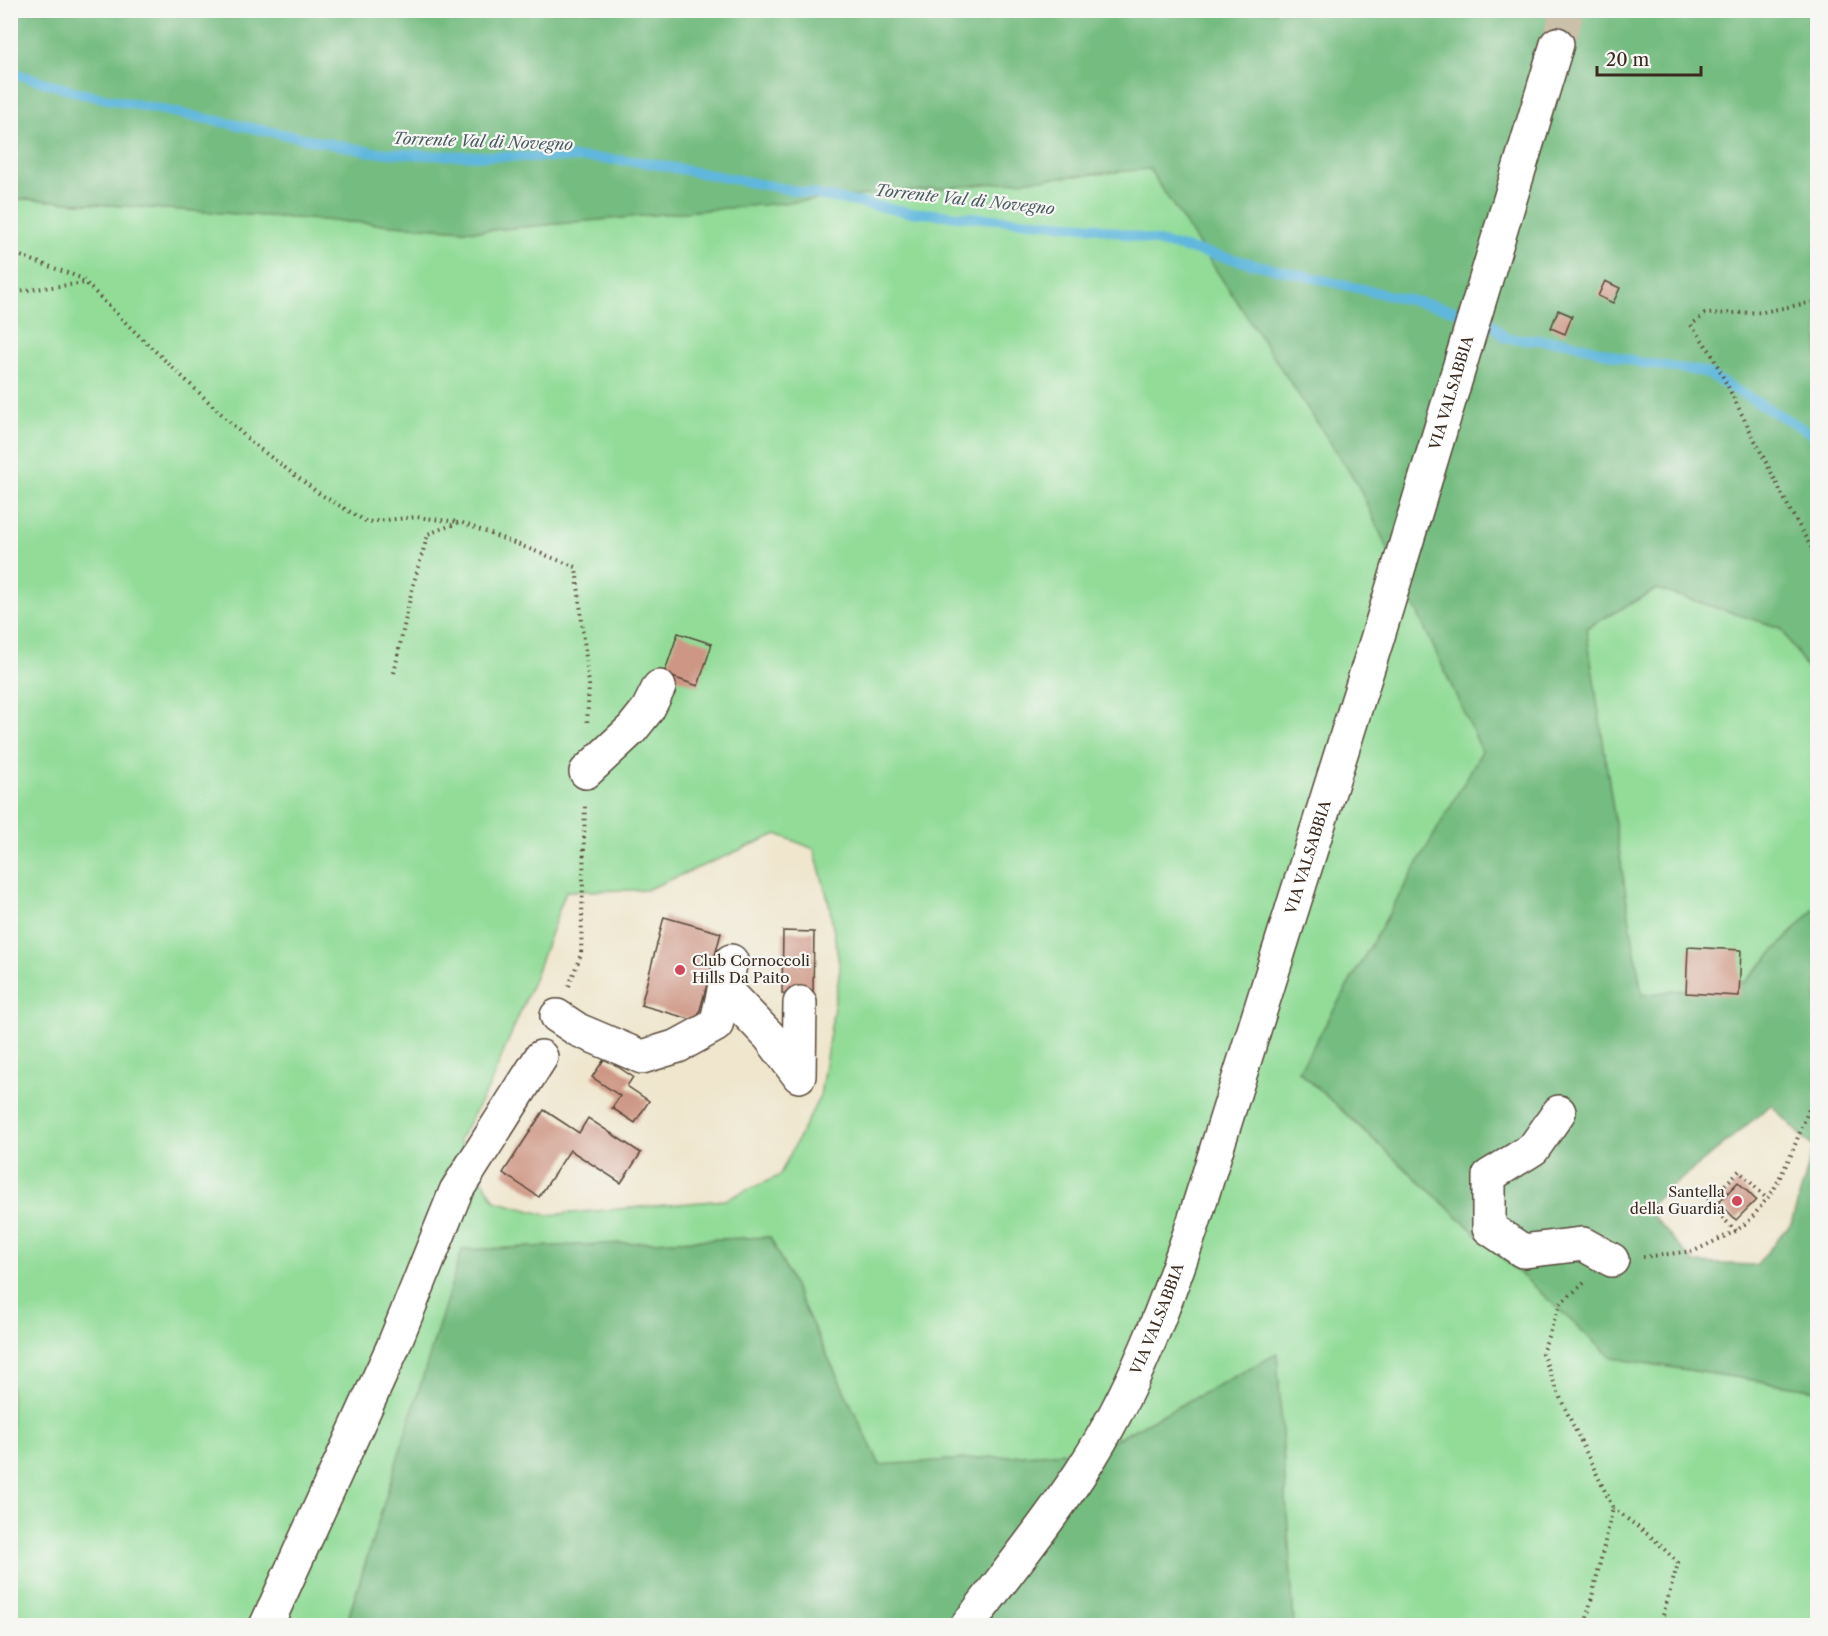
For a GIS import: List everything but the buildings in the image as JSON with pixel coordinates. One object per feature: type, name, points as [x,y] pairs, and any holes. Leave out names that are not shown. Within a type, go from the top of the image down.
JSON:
[{"type":"main road","name":"VIA VALSABBIA","points":[[967,1626],[1084,1468],[1124,1399],[1166,1304],[1378,636],[1557,44]]},
{"type":"main road","points":[[586,772],[632,729],[648,709],[659,687]]},
{"type":"main road","points":[[557,1016],[578,1030],[642,1057],[678,1046],[716,1025],[728,975],[799,1076],[800,1003]]},
{"type":"main road","points":[[266,1626],[393,1347],[456,1191],[541,1057]]},
{"type":"main road","points":[[1560,1113],[1533,1149],[1489,1176],[1489,1228],[1523,1251],[1583,1244],[1612,1260]]},
{"type":"path","points":[[10,252],[81,278],[252,442],[320,494],[367,522],[416,517],[460,522],[576,567],[589,685],[581,954],[557,1016]]},
{"type":"path","points":[[10,292],[85,283]]},
{"type":"path","points":[[1818,301],[1763,312],[1705,314],[1690,325],[1710,351],[1790,510],[1818,559]]},
{"type":"path","points":[[394,673],[412,589],[428,534],[460,522]]},
{"type":"path","points":[[1660,1626],[1678,1563],[1655,1540],[1613,1508],[1562,1401],[1542,1353],[1560,1304],[1612,1260],[1694,1251],[1736,1231],[1750,1220],[1767,1199],[1791,1155],[1818,1086]]},
{"type":"path","points":[[1736,1231],[1707,1202],[1739,1171],[1767,1199]]},
{"type":"path","points":[[1585,1626],[1613,1508]]},
{"type":"green space","points":[[11,11],[1817,11],[1818,400],[1811,407],[1818,411],[1817,684],[1781,628],[1657,589],[1586,628],[1642,995],[1745,982],[1817,906],[1817,1390],[1612,1358],[1299,1071],[1482,751],[1357,483],[1149,169],[480,231],[11,198]],"holes":[[[1771,1105],[1814,1148],[1791,1224],[1756,1265],[1694,1263],[1646,1208]]]},
{"type":"green space","points":[[1149,168],[1357,483],[1482,751],[1299,1071],[1612,1358],[1817,1390],[1817,1625],[1294,1625],[1277,1354],[1096,1450],[880,1465],[770,1237],[463,1250],[346,1625],[11,1626],[11,198],[480,231]],"holes":[[[777,834],[814,849],[829,903],[840,969],[820,1096],[779,1176],[725,1200],[547,1215],[495,1201],[459,1140],[490,1085],[534,979],[566,891],[646,890]]]},
{"type":"green space","points":[[1657,589],[1781,628],[1817,684],[1817,906],[1745,982],[1642,995],[1586,628]]},
{"type":"green space","points":[[770,1237],[880,1465],[1096,1450],[1277,1354],[1294,1625],[346,1626],[462,1250]]},
{"type":"waterway","name":"Torrente Val di Novegno","points":[[10,72],[83,94],[372,152],[593,158],[643,162],[908,212],[1094,227],[1487,318],[1505,338],[1567,342],[1637,362],[1704,372],[1818,437]]},
{"type":"tunnel","points":[[1557,44],[1568,10]]},
{"type":"place","name":"Club Cornoccoli Hills Da Paito","points":[[680,970]]},
{"type":"place","name":"Santella della Guardia","points":[[1737,1201]]}]
